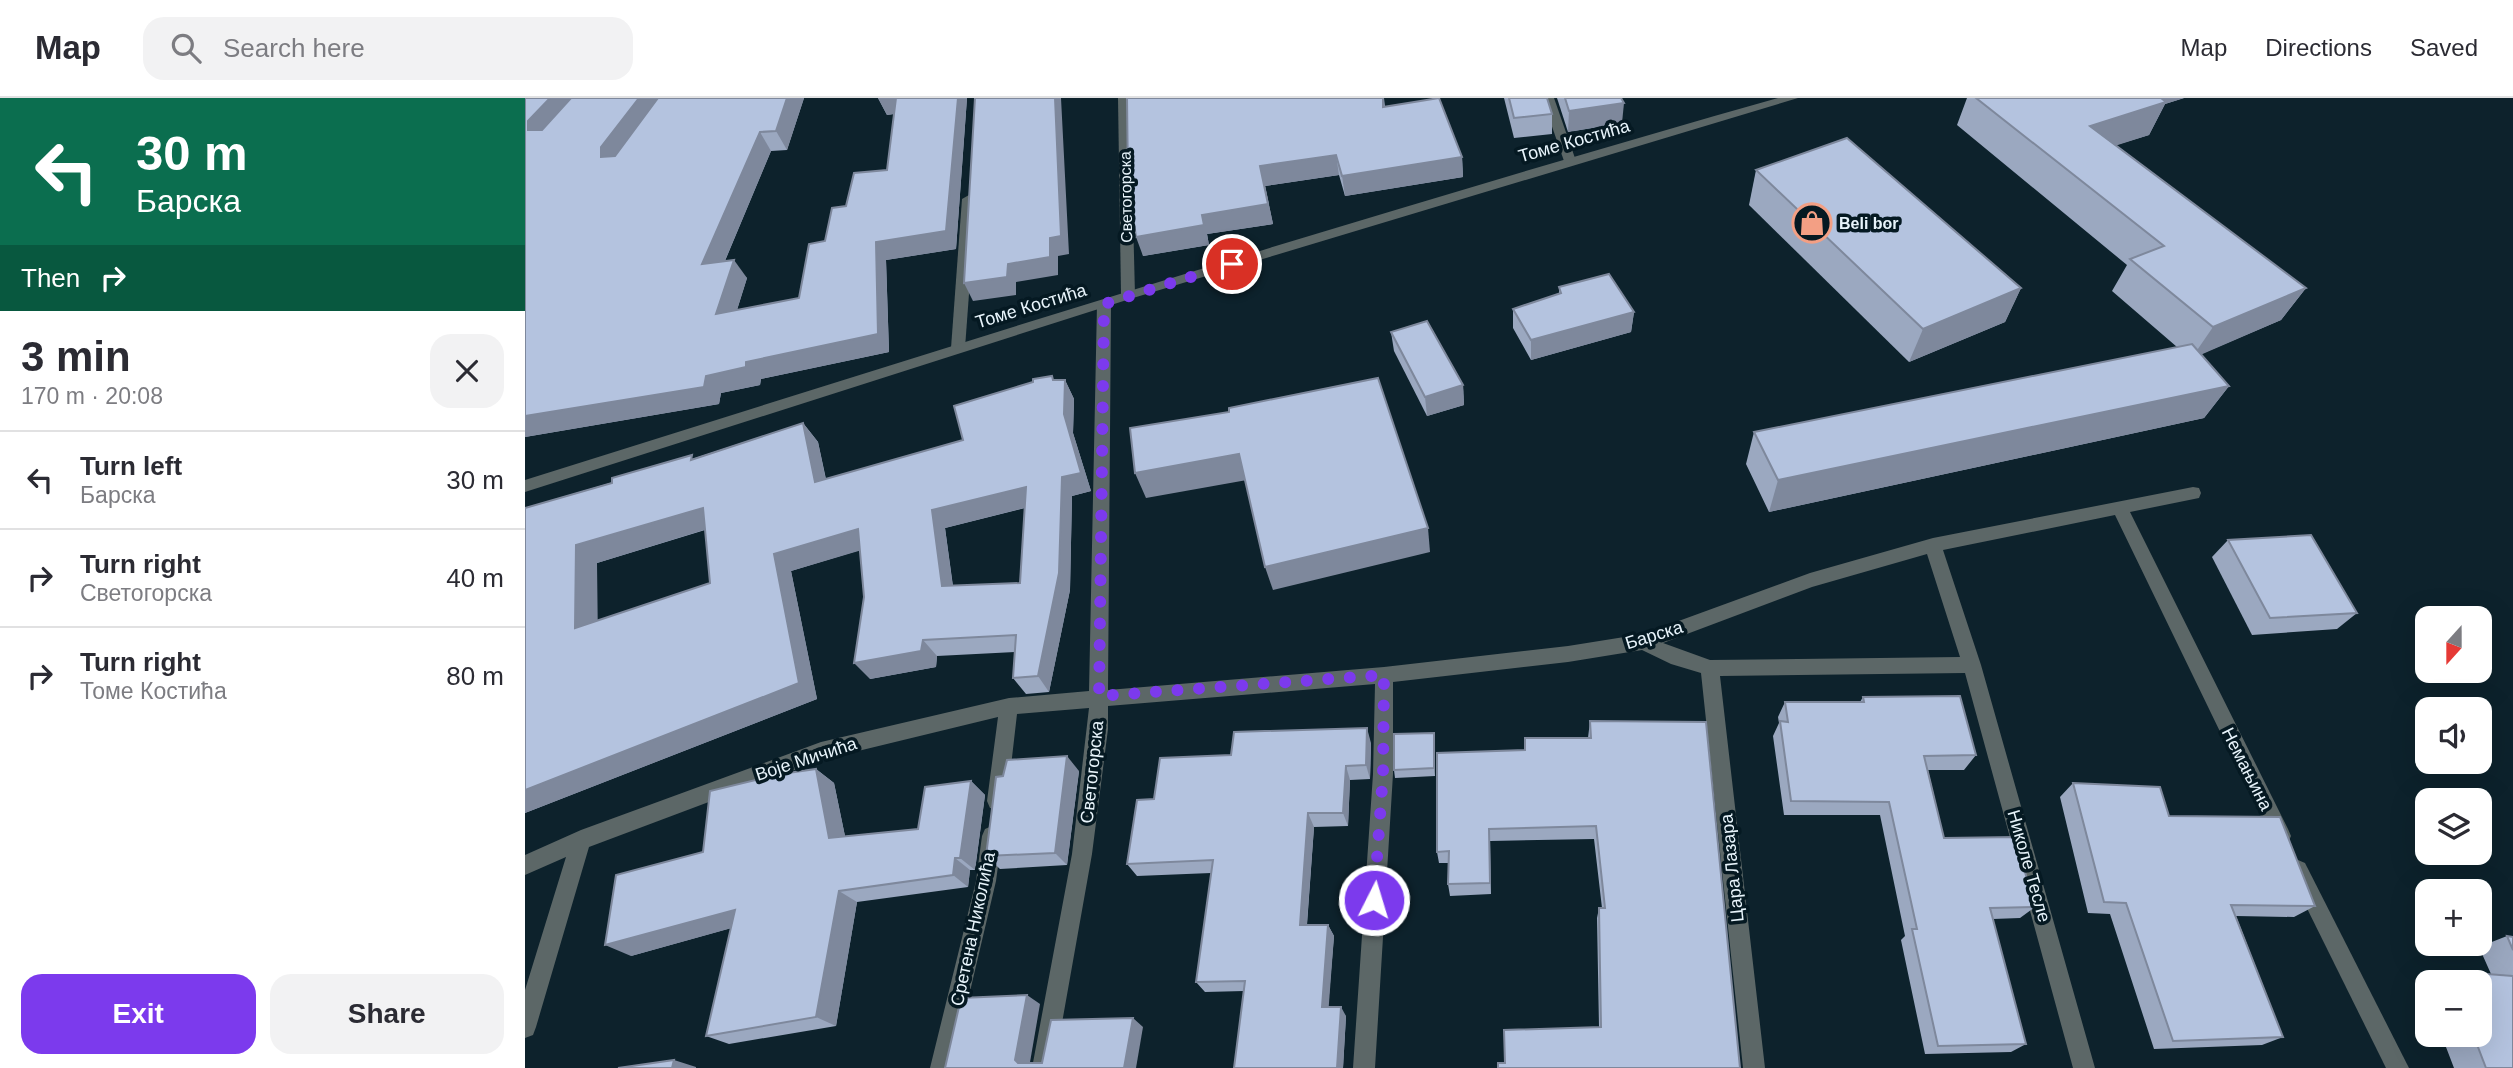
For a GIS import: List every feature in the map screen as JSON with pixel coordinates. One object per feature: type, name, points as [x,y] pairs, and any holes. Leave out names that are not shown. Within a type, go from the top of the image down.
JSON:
[{"type":"street","name":"Светогорска","points":[[1125,98],[1128,295]]},
{"type":"street","points":[[1548,98],[1570,161]]},
{"type":"street","name":"Томе Костића","points":[[525,486],[1128,295],[1774,100],[1792,98]]},
{"type":"street","points":[[958,348],[970,181]]},
{"type":"street","name":"Светогорска","points":[[1043,1068],[1082,854],[1098,729],[1104,304]]},
{"type":"street","name":"Барска","points":[[1099,696],[1384,675],[1568,654],[1643,642],[1811,580],[1933,545],[2193,493]]},
{"type":"street","name":"Немањина","points":[[2119,506],[2210,696],[2398,1068]]},
{"type":"street","name":"Николе Тесле","points":[[1933,545],[1972,665],[2084,1068]]},
{"type":"street","points":[[1643,642],[1677,658],[1710,668],[1972,665]]},
{"type":"street","name":"Цара Лазара","points":[[1710,668],[1753,1068]]},
{"type":"street","points":[[1364,1068],[1383,774],[1384,675]]},
{"type":"street","name":"Воје Мичића","points":[[525,865],[581,840],[821,751],[1009,706],[1099,696]]},
{"type":"street","name":"Сретена Николића","points":[[941,1068],[986,881],[1009,706]]},
{"type":"street","points":[[525,1027],[581,840]]},
{"type":"building","points":[[525,98],[550,98],[528,121],[528,130],[542,130],[571,98],[639,98],[601,147],[601,157],[615,156],[658,98],[787,98],[776,131],[760,132],[702,264],[734,260],[716,314],[799,298],[809,244],[825,241],[832,208],[846,206],[854,173],[887,170],[896,98],[958,98],[946,231],[876,242],[878,334],[746,362],[746,367],[706,376],[704,387],[525,416]]},
{"type":"building","points":[[975,98],[1055,98],[1061,236],[1050,238],[1050,257],[1008,264],[1007,277],[964,283]]},
{"type":"building","points":[[1127,98],[1383,98],[1383,107],[1439,98],[1462,157],[1342,176],[1336,155],[1260,166],[1268,204],[1202,215],[1204,225],[1136,237],[1128,182]]},
{"type":"building","points":[[1509,98],[1547,98],[1552,114],[1514,118]]},
{"type":"building","points":[[1565,98],[1621,98],[1624,103],[1569,111]]},
{"type":"building","points":[[1976,98],[2161,98],[2166,102],[2090,126],[2306,288],[2213,327],[2130,259],[2164,246]]},
{"type":"building","points":[[1847,138],[2021,288],[1923,329],[1756,170]]},
{"type":"building","points":[[1609,274],[1634,312],[1531,340],[1513,309],[1561,293],[1559,287]]},
{"type":"building","points":[[1427,321],[1463,385],[1425,397],[1391,332]]},
{"type":"building","points":[[2192,344],[2229,386],[1778,480],[1754,432]]},
{"type":"building","points":[[1052,376],[1053,380],[1065,380],[1064,414],[1081,473],[1062,477],[1059,573],[1038,676],[1013,678],[1016,635],[923,640],[921,651],[854,663],[864,597],[858,529],[774,554],[799,683],[525,790],[525,508],[612,483],[612,478],[692,455],[691,460],[803,423],[815,482],[963,440],[954,406],[1033,382],[1033,379]],"holes":[[[1026,487],[1020,583],[942,586],[932,510]],[[703,508],[710,583],[575,628],[576,545]]]},
{"type":"building","points":[[1378,378],[1428,528],[1265,567],[1239,454],[1135,473],[1130,428],[1229,412],[1229,408]]},
{"type":"building","points":[[2311,535],[2357,613],[2270,618],[2228,540]]},
{"type":"building","points":[[1960,696],[1976,755],[1924,756],[1944,838],[2015,837],[2035,907],[1990,908],[2026,1044],[1938,1046],[1912,929],[1917,929],[1889,802],[1791,801],[1780,721],[1788,722],[1785,702],[1864,702],[1863,697]]},
{"type":"building","points":[[1590,721],[1706,722],[1740,1068],[1498,1068],[1498,1063],[1505,1063],[1504,1030],[1601,1027],[1599,908],[1605,908],[1596,826],[1489,829],[1490,883],[1448,884],[1449,851],[1437,852],[1437,753],[1525,750],[1525,738],[1591,738]]},
{"type":"building","points":[[1367,728],[1366,765],[1346,766],[1343,813],[1308,813],[1300,925],[1328,925],[1322,1007],[1341,1007],[1337,1068],[1234,1068],[1245,981],[1196,982],[1213,860],[1127,864],[1137,800],[1154,799],[1160,758],[1231,755],[1234,732]]},
{"type":"building","points":[[1434,733],[1434,768],[1394,770],[1394,734]]},
{"type":"building","points":[[1067,756],[1055,853],[986,856],[996,777],[1003,776],[1007,760]]},
{"type":"building","points":[[816,769],[829,838],[918,829],[925,787],[971,781],[960,858],[955,858],[953,875],[839,891],[816,1017],[706,1036],[735,910],[605,945],[616,875],[703,852],[710,791],[781,774]]},
{"type":"building","points":[[2073,783],[2160,787],[2169,816],[2280,817],[2315,906],[2231,905],[2283,1037],[2173,1041],[2126,903],[2104,902]]},
{"type":"building","points":[[2507,936],[2513,937],[2513,950]]},
{"type":"building","points":[[2492,974],[2513,976],[2513,1068],[2486,1068],[2478,1047],[2492,1047]]},
{"type":"building","points":[[1027,995],[1015,1060],[1018,1063],[1042,1063],[1051,1020],[1133,1018],[1124,1068],[945,1068],[961,998]]},
{"type":"building","points":[[674,1060],[672,1068],[618,1068]]},
{"type":"place","name":"Beli bor","points":[[1812,223]]},
{"type":"route","points":[[1232,264],[1104,304],[1099,696],[1384,675],[1383,774],[1374,900]]}]
